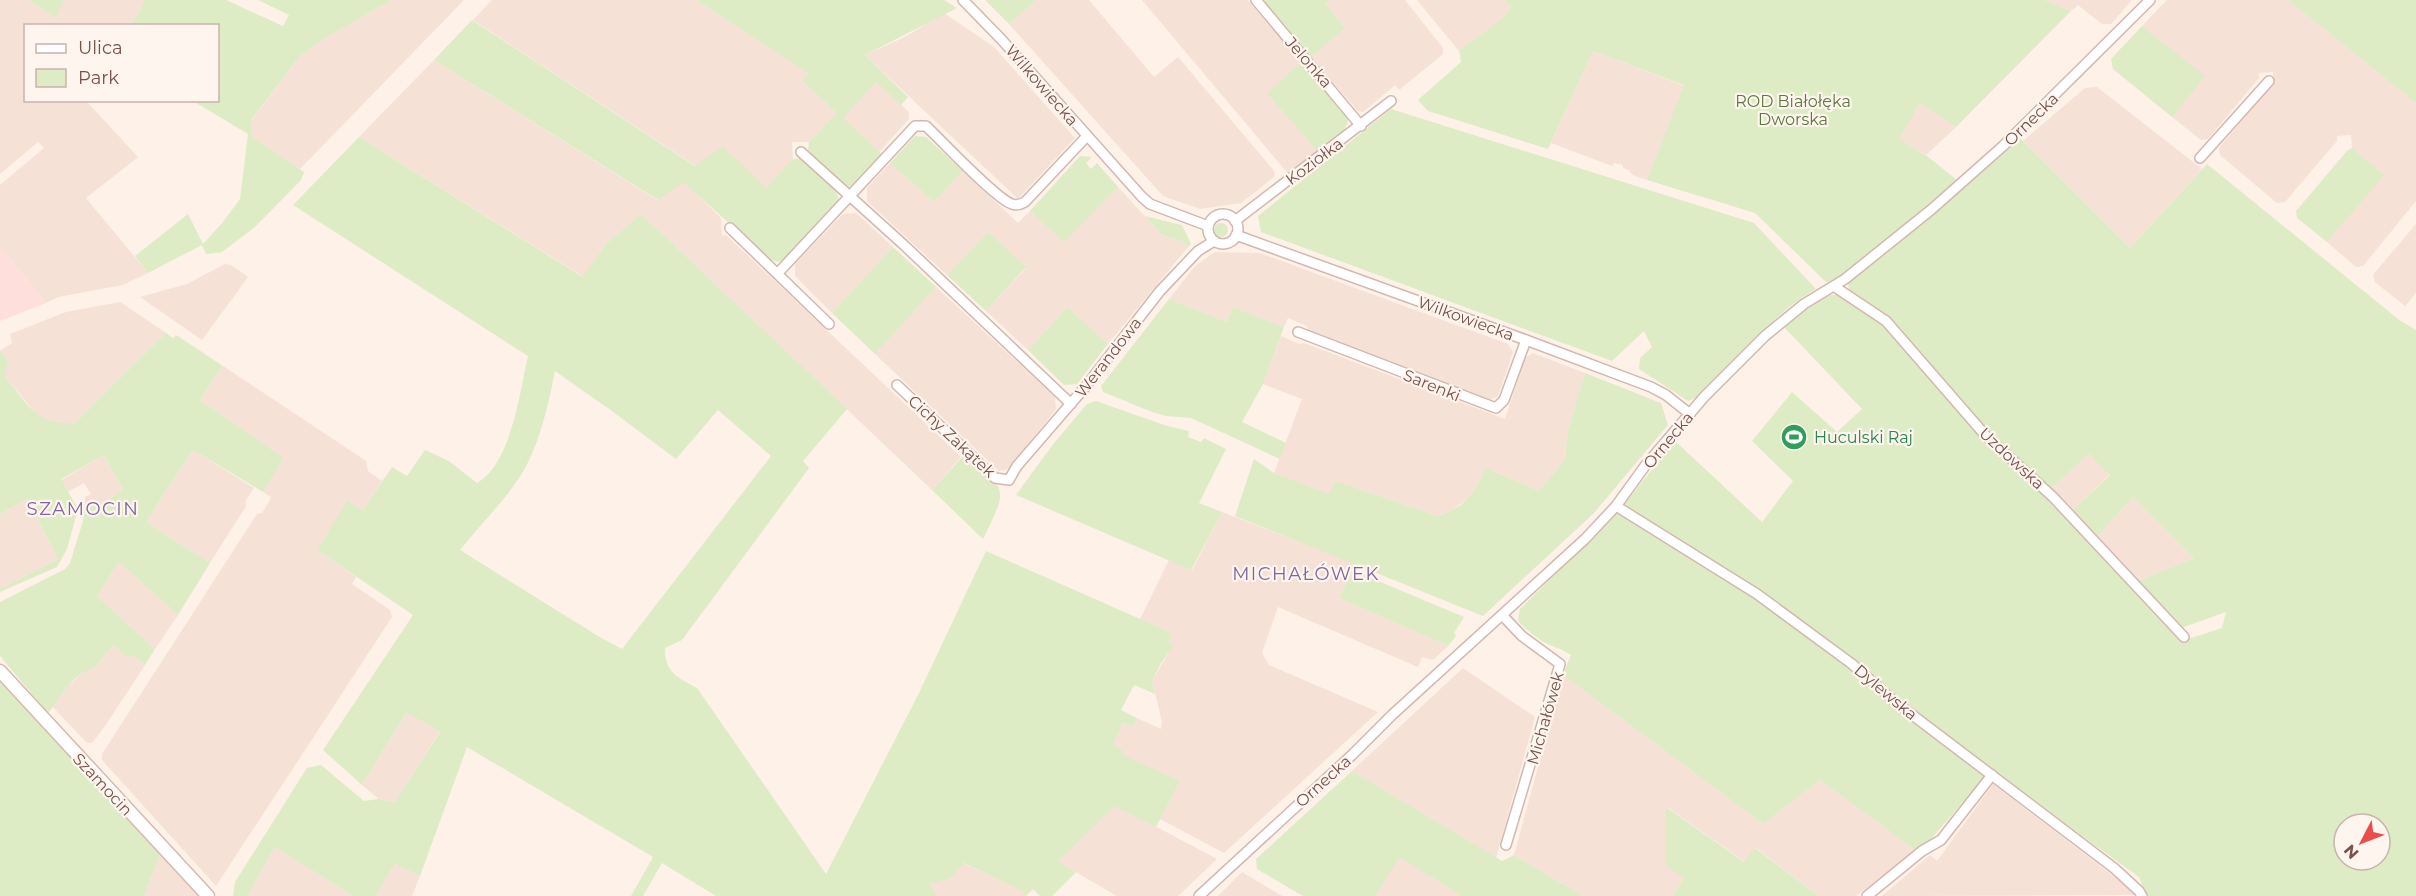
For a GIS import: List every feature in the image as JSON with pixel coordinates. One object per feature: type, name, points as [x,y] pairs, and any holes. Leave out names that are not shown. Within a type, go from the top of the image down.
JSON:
[{"type":"street","name":"Wilkowiecka","points":[[963,0],[1002,39],[1142,197],[1150,204],[1208,226]]},
{"type":"street","name":"Jelonka","points":[[1256,0],[1361,126]]},
{"type":"street","name":"Ornecka","points":[[1200,896],[1585,539],[1616,506],[1645,466],[1690,414],[1765,336],[1814,297],[1835,287],[1932,209],[2003,146],[2150,0]]},
{"type":"street","points":[[2200,158],[2269,81]]},
{"type":"street","name":"Koziołka","points":[[1235,221],[1391,101]]},
{"type":"street","points":[[778,273],[915,126],[926,126],[996,192],[1010,204],[1018,205],[1025,202],[1087,136]]},
{"type":"street","points":[[801,152],[914,254],[1071,404]]},
{"type":"street","points":[[1219,215],[1228,215],[1235,221],[1236,236],[1233,240],[1224,244],[1214,241],[1209,234],[1208,226],[1212,219],[1219,215]]},
{"type":"street","points":[[730,228],[829,324]]},
{"type":"street","name":"Wilkowiecka","points":[[1236,236],[1651,387],[1666,395],[1690,414]]},
{"type":"street","name":"Werandowa","points":[[1009,480],[1017,466],[1071,404],[1160,291],[1198,251],[1214,241]]},
{"type":"street","name":"Uzdowska","points":[[1835,287],[1886,321],[1986,436],[2053,497],[2184,637]]},
{"type":"street","name":"Sarenki","points":[[1298,332],[1496,408],[1504,400],[1527,340]]},
{"type":"street","name":"Cichy Zakątek","points":[[897,385],[995,478],[1009,480]]},
{"type":"street","name":"Dylewska","points":[[1616,506],[1757,594],[2115,868],[2142,896]]},
{"type":"street","name":"Michałówek","points":[[1502,615],[1526,640],[1560,664],[1506,845]]},
{"type":"street","name":"Szamocin","points":[[0,671],[208,896]]},
{"type":"street","points":[[1867,896],[1922,851],[1941,840],[1992,775]]},
{"type":"shaded area","points":[[0,0],[28,0],[55,16],[63,0],[145,0],[133,24],[24,24],[24,102],[89,102],[138,157],[86,198],[148,273],[123,285],[58,297],[46,303],[0,246],[0,185],[44,148],[38,142],[0,174]]},
{"type":"shaded area","points":[[391,0],[464,0],[300,169],[250,136],[252,120],[300,56],[324,39]]},
{"type":"shaded area","points":[[492,0],[696,0],[811,74],[801,80],[837,113],[809,142],[792,142],[793,159],[766,189],[723,146],[696,166],[473,20]]},
{"type":"shaded area","points":[[1036,0],[1089,0],[1154,77],[1178,57],[1275,172],[1274,177],[1241,203],[1200,209],[1163,196],[1009,24]]},
{"type":"shaded area","points":[[1142,0],[1248,0],[1301,63],[1268,93],[1319,153],[1290,176]]},
{"type":"shaded area","points":[[1329,0],[1405,0],[1443,48],[1443,54],[1399,90],[1395,85],[1363,112],[1358,111],[1311,57],[1345,28],[1325,3]]},
{"type":"shaded area","points":[[1417,0],[1505,0],[1511,7],[1501,19],[1459,51]]},
{"type":"shaded area","points":[[2044,0],[2132,0],[2111,24],[2102,24],[2078,5],[2071,11]]},
{"type":"shaded area","points":[[2167,0],[2288,0],[2416,103],[2416,201],[2363,266],[2356,267],[2327,242],[2383,175],[2352,148],[2351,135],[2337,136],[2337,141],[2285,202],[2277,203],[2220,155],[2219,148],[2270,86],[2274,86],[2273,72],[2259,73],[2259,78],[2208,139],[2201,140],[2172,117],[2204,76],[2142,26]]},
{"type":"shaded area","points":[[944,13],[994,47],[1075,138],[1018,199],[865,55],[905,37]]},
{"type":"shaded area","points":[[1593,51],[1685,86],[1647,180],[1632,175],[1629,170],[1623,168],[1623,165],[1614,163],[1612,166],[1551,143]]},
{"type":"shaded area","points":[[434,60],[657,200],[683,181],[721,218],[722,236],[726,235],[961,457],[932,490],[641,214],[605,245],[584,277],[359,137]]},
{"type":"shaded area","points":[[876,82],[909,112],[909,119],[879,152],[842,118]]},
{"type":"shaded area","points":[[2097,87],[2202,169],[2130,248],[2023,141],[2085,88]]},
{"type":"shaded area","points":[[1920,103],[1956,127],[1926,155],[1898,139]]},
{"type":"shaded area","points":[[890,163],[934,202],[963,171],[1018,223],[1030,211],[1064,242],[1118,187],[1162,235],[1184,242],[1188,247],[1108,344],[1067,307],[1028,350],[986,311],[1026,268],[988,232],[947,275],[867,201],[867,188]]},
{"type":"shaded area","points":[[856,213],[893,247],[832,313],[795,276],[795,264],[843,214]]},
{"type":"shaded area","points":[[2416,224],[2416,293],[2405,306],[2375,282],[2373,275]]},
{"type":"shaded area","points":[[0,246],[46,303],[0,321]]},
{"type":"shaded area","points":[[1215,252],[1260,253],[1508,344],[1513,352],[1498,396],[1490,400],[1308,330],[1307,326],[1288,318],[1284,327],[1233,307],[1227,322],[1169,299],[1195,266]]},
{"type":"shaded area","points":[[225,264],[231,265],[248,277],[202,340],[140,297],[187,284]]},
{"type":"shaded area","points":[[936,287],[1055,397],[1056,409],[1009,469],[999,471],[875,354]]},
{"type":"shaded area","points":[[120,302],[166,333],[75,423],[58,425],[40,419],[4,375],[0,351],[12,343],[10,334],[66,312]]},
{"type":"shaded area","points":[[1281,336],[1505,419],[1525,358],[1533,353],[1585,373],[1568,430],[1565,459],[1539,491],[1486,468],[1472,496],[1438,516],[1336,481],[1329,495],[1274,473],[1302,399],[1263,384]]},
{"type":"shaded area","points":[[223,366],[366,461],[368,471],[382,481],[362,511],[349,501],[317,550],[356,577],[352,584],[390,610],[392,617],[216,886],[102,760],[102,754],[257,514],[262,513],[269,502],[271,497],[263,492],[284,458],[200,400]]},
{"type":"shaded area","points":[[193,450],[254,488],[245,502],[246,506],[210,563],[146,522]]},
{"type":"shaded area","points":[[2089,454],[2110,474],[2072,511],[2049,490]]},
{"type":"shaded area","points":[[104,455],[123,490],[98,506],[85,503],[85,497],[91,494],[84,483],[67,492],[61,480]]},
{"type":"shaded area","points":[[2133,497],[2194,558],[2138,581],[2096,538]]},
{"type":"shaded area","points":[[27,499],[58,559],[0,589],[0,514]]},
{"type":"shaded area","points":[[1222,512],[1355,563],[1339,598],[1448,646],[1433,660],[1422,657],[1418,667],[1278,607],[1262,653],[1269,665],[1378,712],[1224,853],[1160,819],[1180,781],[1127,758],[1122,755],[1124,751],[1112,745],[1123,722],[1133,727],[1137,718],[1161,729],[1162,722],[1152,681],[1173,645],[1168,642],[1172,633],[1140,619],[1169,560],[1192,570]]},
{"type":"shaded area","points":[[119,562],[178,615],[155,649],[97,596]]},
{"type":"shaded area","points":[[114,645],[127,657],[135,656],[145,665],[105,726],[92,743],[87,743],[53,707],[67,687],[85,670],[93,669]]},
{"type":"shaded area","points":[[1463,668],[1535,717],[1496,858],[1352,771]]},
{"type":"shaded area","points":[[1563,675],[1763,824],[1820,780],[1915,850],[1856,896],[1819,896],[1756,848],[1745,862],[1667,807],[1684,878],[1672,896],[1583,896],[1514,855]]},
{"type":"shaded area","points":[[408,711],[440,731],[395,802],[379,799],[362,785]]},
{"type":"shaded area","points":[[1993,784],[2138,895],[1882,896],[1930,855],[1937,861]]},
{"type":"shaded area","points":[[1115,805],[1217,859],[1178,896],[1117,896],[1057,861]]},
{"type":"shaded area","points":[[275,847],[353,896],[247,896]]},
{"type":"shaded area","points":[[161,852],[174,870],[199,896],[144,896]]},
{"type":"shaded area","points":[[1398,856],[1462,896],[1375,896]]},
{"type":"shaded area","points":[[963,863],[1026,892],[1021,896],[937,896],[930,884],[949,879]]},
{"type":"shaded area","points":[[395,864],[420,876],[412,896],[375,896]]},
{"type":"shaded area","points":[[1242,872],[1282,896],[1218,896]]},
{"type":"green space","points":[[28,0],[63,0],[56,17]]},
{"type":"green space","points":[[145,0],[226,0],[283,26],[289,15],[258,0],[391,0],[324,39],[300,56],[252,119],[251,136],[304,172],[301,180],[255,227],[222,252],[206,254],[202,245],[148,273],[135,256],[188,214],[203,244],[240,199],[248,134],[195,102],[219,102],[219,24],[133,24]]},
{"type":"green space","points":[[696,0],[944,0],[957,8],[865,55],[908,97],[901,105],[876,82],[843,118],[882,154],[850,187],[836,179],[808,151],[809,142],[837,113],[801,80],[810,74]]},
{"type":"green space","points":[[985,0],[1036,0],[1009,24]]},
{"type":"green space","points":[[1263,0],[1329,0],[1325,3],[1345,28],[1311,57]]},
{"type":"green space","name":"ROD Białołęka Dworska","points":[[1505,0],[2044,0],[2071,11],[1956,127],[1920,103],[1899,139],[1927,156],[1957,180],[1844,275],[1827,283],[1755,213],[1647,180],[1684,85],[1593,51],[1548,149],[1428,111],[1418,100],[1461,62],[1459,51],[1501,19],[1511,7]]},
{"type":"green space","points":[[2288,0],[2416,0],[2416,103]]},
{"type":"green space","points":[[472,20],[695,166],[723,146],[766,188],[793,159],[801,158],[835,189],[839,202],[787,258],[778,262],[769,259],[683,182],[658,200],[434,60]]},
{"type":"green space","points":[[2142,26],[2205,76],[2172,117],[2113,69],[2111,59]]},
{"type":"green space","points":[[1301,63],[1348,118],[1345,129],[1319,153],[1267,93]]},
{"type":"green space","points":[[1391,109],[1754,223],[1816,289],[1777,318],[1723,378],[1688,401],[1639,369],[1640,358],[1652,347],[1644,331],[1612,361],[1261,232],[1258,216]]},
{"type":"green space","points":[[915,136],[926,137],[963,171],[934,202],[890,163]]},
{"type":"green space","points":[[2018,136],[2130,248],[2207,164],[2398,319],[2416,330],[2416,896],[2147,896],[2139,877],[1991,770],[1931,839],[1915,850],[1820,780],[1763,824],[1563,675],[1571,655],[1541,640],[1525,628],[1518,621],[1520,609],[1617,513],[1675,441],[1762,522],[1793,481],[1752,441],[1792,392],[1837,432],[1862,409],[1783,326],[1828,295],[1843,295],[1872,315],[2046,493],[2182,641],[2222,628],[2226,612],[2181,628],[2138,581],[2194,558],[2133,497],[2096,538],[2072,511],[2110,475],[2089,454],[2049,490],[1988,432],[1897,325],[1849,290],[1848,282]]},
{"type":"green space","points":[[359,137],[583,277],[605,245],[641,214],[847,409],[803,461],[809,468],[682,640],[665,648],[670,669],[678,677],[697,688],[826,874],[918,695],[986,551],[1172,633],[1168,642],[1174,645],[1152,681],[1155,694],[1134,685],[1121,710],[1137,718],[1133,727],[1123,722],[1113,745],[1124,751],[1122,755],[1180,781],[1156,827],[1115,806],[1058,861],[1076,872],[1052,896],[1040,896],[1033,889],[1026,896],[1021,896],[1025,892],[964,863],[949,879],[930,884],[937,896],[716,896],[662,863],[643,896],[631,896],[653,857],[467,747],[420,876],[395,864],[375,896],[353,896],[275,847],[247,896],[233,896],[235,882],[307,768],[321,765],[364,801],[379,799],[395,802],[440,732],[407,712],[362,785],[323,750],[413,615],[317,550],[348,500],[362,511],[392,467],[407,476],[425,450],[449,461],[477,483],[489,474],[506,444],[512,426],[528,356],[293,205]],"holes":[[[555,371],[676,459],[718,410],[771,456],[622,649],[460,550],[517,481],[531,456],[541,428]]]},
{"type":"green space","points":[[2352,148],[2384,175],[2327,242],[2297,218],[2296,211]]},
{"type":"green space","points":[[1080,156],[1092,157],[1086,163],[1091,169],[1097,163],[1118,187],[1064,242],[1030,211]]},
{"type":"green space","points":[[1145,216],[1182,225],[1191,244],[1188,247],[1184,242],[1162,235]]},
{"type":"green space","points":[[1221,223],[1226,225],[1228,230],[1226,235],[1221,237],[1216,235],[1214,230],[1216,225]]},
{"type":"green space","points":[[988,232],[1026,267],[986,311],[947,275]]},
{"type":"green space","points":[[893,247],[936,287],[875,354],[832,313]]},
{"type":"green space","points":[[1169,299],[1227,322],[1233,307],[1284,327],[1263,384],[1242,422],[1286,443],[1280,459],[1191,418],[1166,416],[1152,412],[1103,392],[1101,386]]},
{"type":"green space","points":[[1067,307],[1108,344],[1077,384],[1064,385],[1028,350]]},
{"type":"green space","points":[[166,333],[173,338],[176,335],[223,366],[200,400],[284,458],[263,492],[193,450],[146,522],[210,563],[178,615],[119,562],[97,596],[155,649],[145,665],[135,656],[127,657],[114,645],[93,669],[73,680],[48,713],[0,656],[0,602],[65,569],[70,563],[83,521],[85,503],[98,506],[123,490],[104,455],[61,479],[78,509],[67,549],[57,567],[0,592],[0,589],[58,559],[27,499],[0,514],[0,351],[8,362],[4,375],[33,411],[50,421],[75,423]]},
{"type":"green space","points":[[1585,373],[1661,403],[1668,425],[1594,513],[1483,616],[1235,516],[1254,459],[1274,473],[1329,494],[1336,481],[1438,516],[1457,507],[1468,498],[1486,468],[1539,491],[1565,459],[1568,430]]},
{"type":"green space","points":[[1096,401],[1167,426],[1189,431],[1188,437],[1201,442],[1204,438],[1226,449],[1199,503],[1222,512],[1191,570],[1016,495],[1051,447],[1087,404]]},
{"type":"green space","points":[[966,453],[990,475],[1000,491],[997,509],[983,539],[932,490]]},
{"type":"green space","points":[[1352,570],[1464,617],[1454,633],[1456,636],[1448,646],[1339,598]]},
{"type":"green space","points":[[0,676],[161,852],[144,896],[0,896]]},
{"type":"green space","points":[[1352,771],[1502,861],[1514,855],[1583,896],[1462,896],[1399,857],[1375,896],[1303,896],[1257,869],[1256,859]]},
{"type":"green space","points":[[1666,807],[1744,862],[1755,848],[1819,896],[1672,896],[1684,878],[1666,865]]},
{"type":"place","name":"Huculski Raj","points":[[1794,437]]},
{"type":"district","name":"SZAMOCIN","points":[[83,509]]},
{"type":"district","name":"MICHAŁÓWEK","points":[[1306,574]]}]
